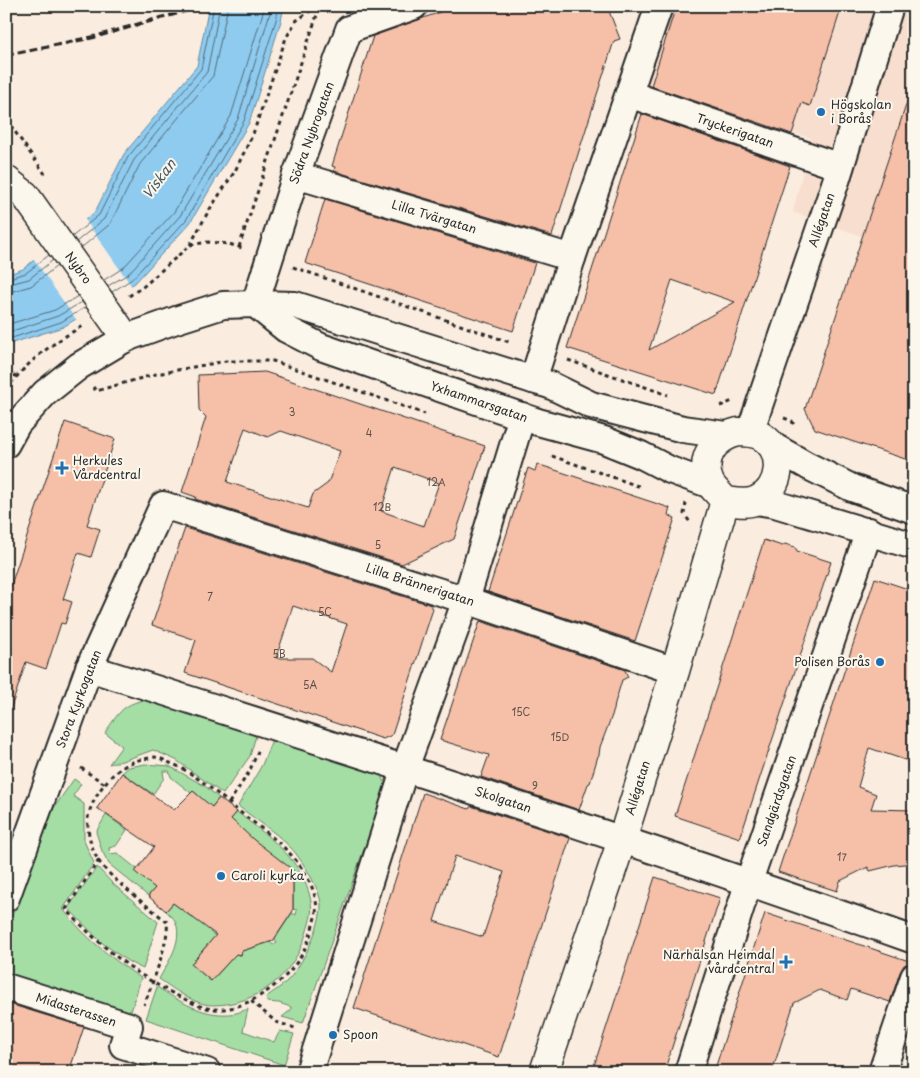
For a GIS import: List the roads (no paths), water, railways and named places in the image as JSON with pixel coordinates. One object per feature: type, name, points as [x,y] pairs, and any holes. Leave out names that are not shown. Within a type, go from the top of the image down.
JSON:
[{"type":"street","name":"Södra Nybrogatan","points":[[255,304],[268,258],[296,175],[349,29],[414,6]]},
{"type":"street","points":[[533,380],[572,258],[659,6]]},
{"type":"street","name":"Allégatan","points":[[544,1072],[622,840],[675,671],[718,493],[707,466],[708,457],[718,440],[751,430],[840,167],[890,6]]},
{"type":"street","name":"Tryckerigatan","points":[[629,94],[840,167]]},
{"type":"street","name":"Lilla Tvärgatan","points":[[296,175],[572,258]]},
{"type":"street","name":"Nybro","points":[[6,180],[25,195],[126,338]]},
{"type":"street","name":"Yxhammarsgatan","points":[[255,304],[286,329],[321,347],[522,416],[604,440],[641,454],[718,493]]},
{"type":"street","points":[[6,444],[17,424],[45,393],[79,366],[126,338],[224,305],[295,305],[550,385],[591,405],[683,429],[751,430],[808,466],[852,488],[914,510]]},
{"type":"street","points":[[308,1072],[405,768],[466,600],[522,416]]},
{"type":"street","points":[[751,430],[777,457],[778,470],[775,483],[768,493],[756,501]]},
{"type":"street","points":[[718,493],[744,503],[756,501],[775,504],[914,546]]},
{"type":"street","name":"Lilla Brännerigatan","points":[[163,505],[466,600],[675,671]]},
{"type":"street","name":"Stora Kyrkogatan","points":[[6,898],[89,668],[163,505]]},
{"type":"street","name":"Sandgärdsgatan","points":[[688,1072],[749,881],[869,531]]},
{"type":"street","name":"Skolgatan","points":[[89,668],[405,768],[749,881],[914,940]]},
{"type":"street","points":[[882,1072],[914,977]]},
{"type":"street","name":"Midasterassen","points":[[6,987],[129,1026],[123,1045],[207,1072]]},
{"type":"water","name":"Viskan","points":[[209,6],[284,6],[249,123],[190,223],[135,283],[63,327],[6,345],[6,275],[23,269],[95,212],[124,154],[197,66]]},
{"type":"railway","points":[[6,55],[94,37],[203,6]]},
{"type":"place","name":"Högskolan i Borås","points":[[821,112]]},
{"type":"place","name":"Herkules Vårdcentral","points":[[62,468]]},
{"type":"place","name":"Polisen Borås","points":[[880,662]]},
{"type":"place","name":"Caroli kyrka","points":[[221,876]]},
{"type":"place","name":"Närhälsan Heimdal vårdcentral","points":[[786,962]]},
{"type":"place","name":"Spoon","points":[[333,1035]]}]
